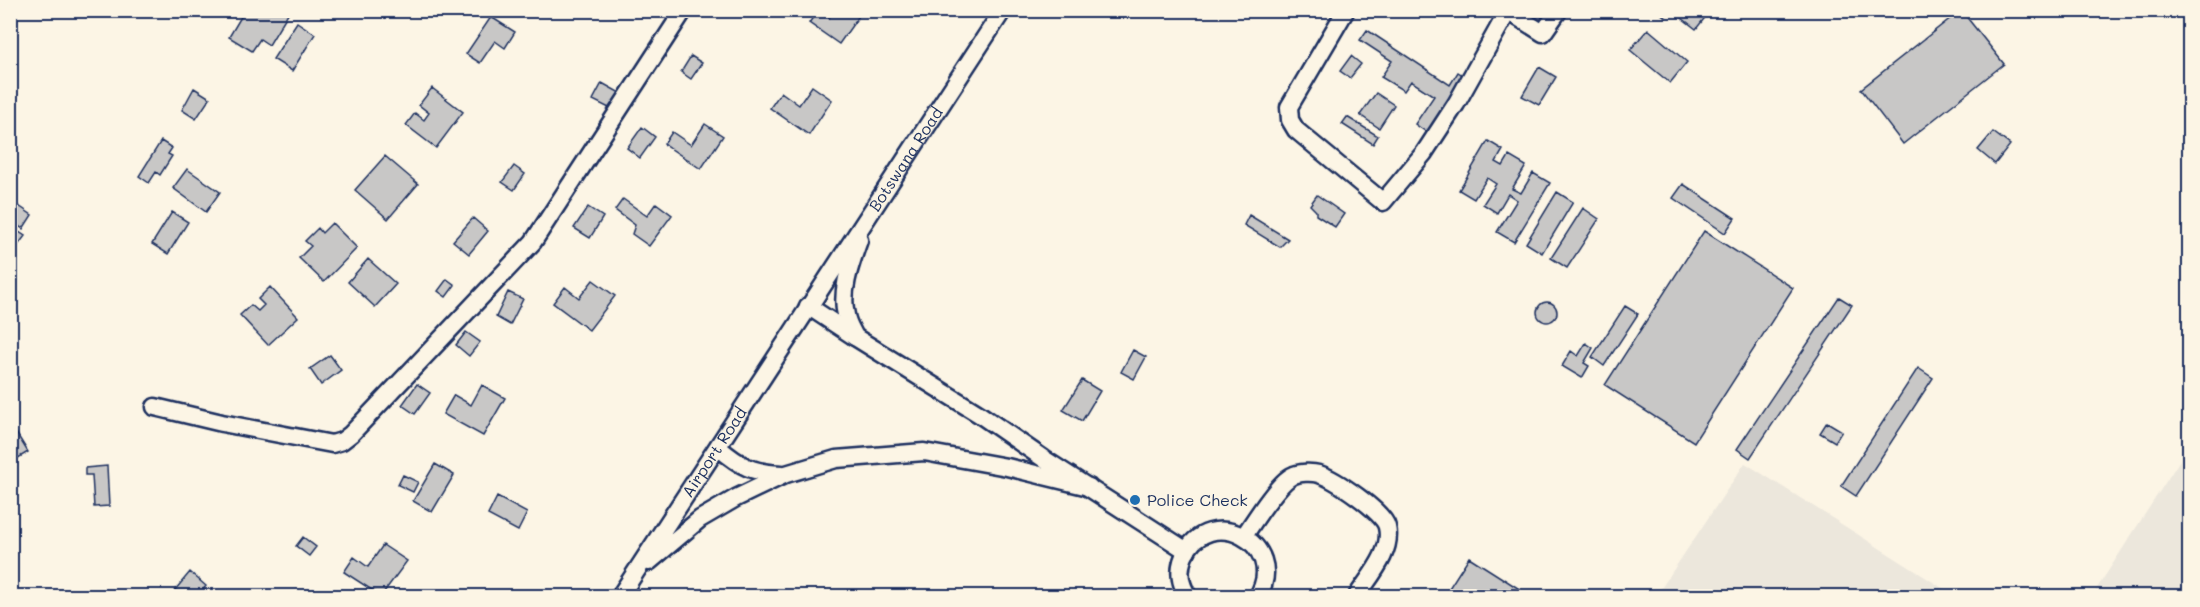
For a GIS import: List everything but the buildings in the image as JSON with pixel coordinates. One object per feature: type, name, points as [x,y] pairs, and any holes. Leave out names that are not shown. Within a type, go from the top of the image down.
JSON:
[{"type":"street","points":[[155,407],[332,444],[342,441],[533,242],[684,10]]},
{"type":"street","name":"Botswana Road","points":[[808,306],[1003,10]]},
{"type":"street","points":[[1346,10],[1289,107],[1290,120],[1296,130],[1383,202],[1424,153],[1450,114],[1507,11],[1543,33],[1558,10]]},
{"type":"street","points":[[855,337],[846,315],[847,280],[868,214]]},
{"type":"street","points":[[808,306],[1187,550]]},
{"type":"street","name":"Airport Road","points":[[620,597],[808,306]]},
{"type":"street","points":[[718,448],[737,464],[750,470],[766,474],[786,474]]},
{"type":"street","points":[[634,575],[699,519],[786,474],[836,459],[924,452],[1007,467],[1089,487]]},
{"type":"street","points":[[1244,536],[1284,481],[1294,475],[1319,474],[1362,501],[1381,516],[1387,525],[1388,535],[1382,557],[1357,597]]},
{"type":"street","points":[[1188,597],[1183,589],[1180,576],[1182,563],[1187,550],[1194,542],[1212,532],[1234,532],[1244,536],[1255,545],[1263,558],[1265,573],[1262,588],[1257,597]]},
{"type":"shaded area","points":[[2189,446],[2189,596],[2092,596]]},
{"type":"shaded area","points":[[1745,463],[1955,596],[1656,596]]},
{"type":"place","name":"Police Check","points":[[1135,500]]}]
